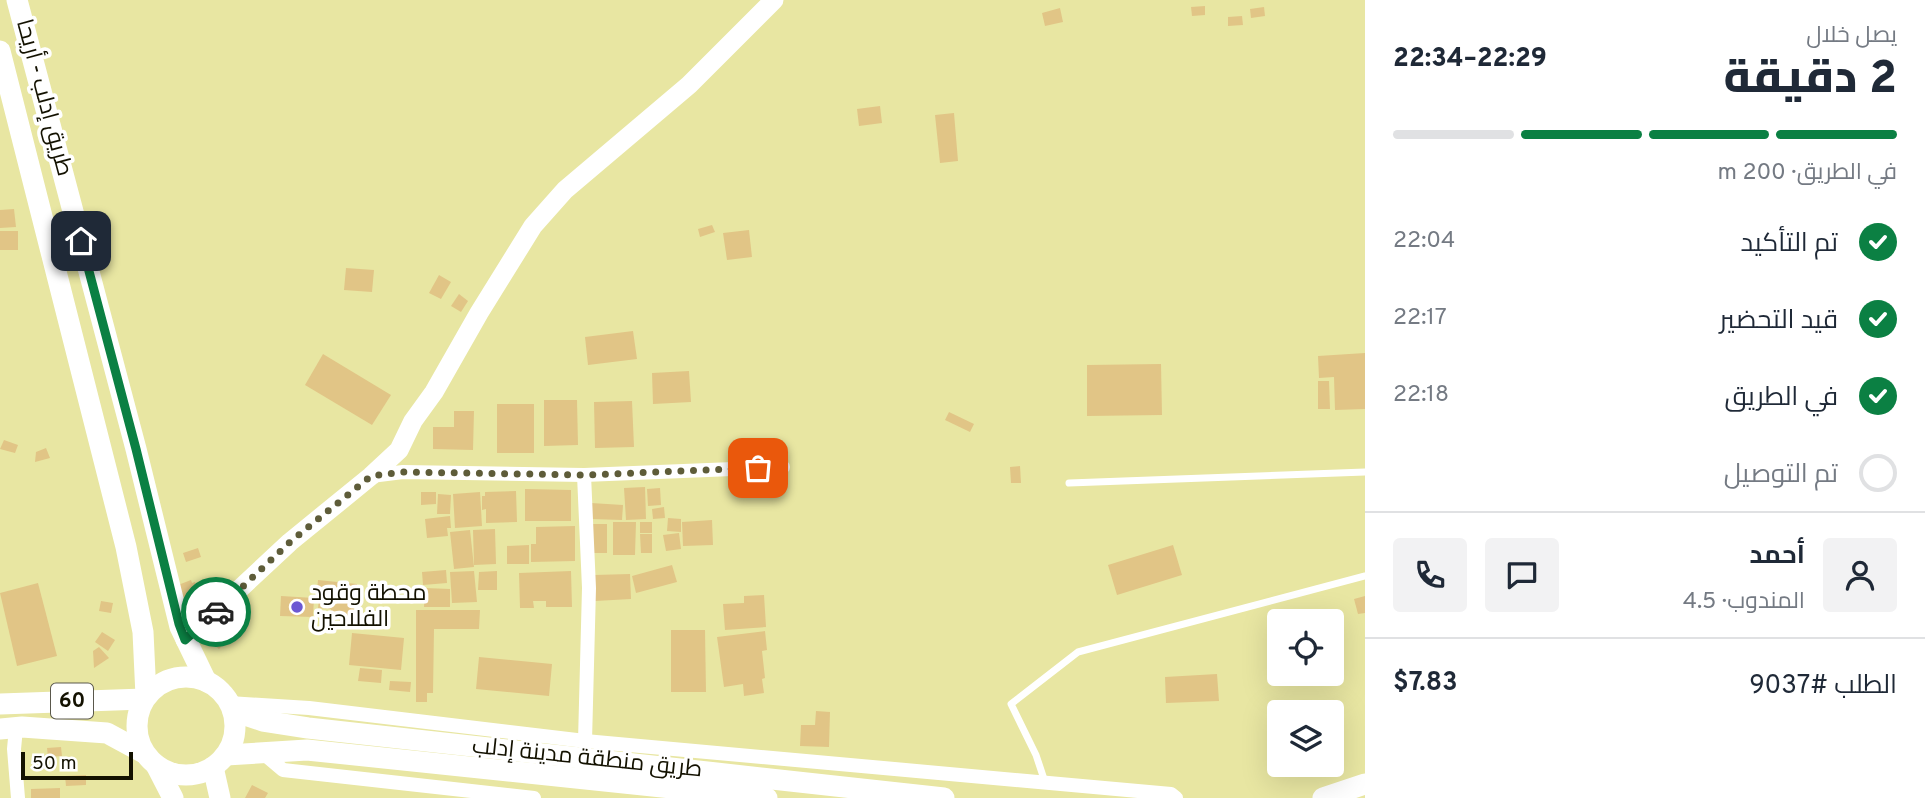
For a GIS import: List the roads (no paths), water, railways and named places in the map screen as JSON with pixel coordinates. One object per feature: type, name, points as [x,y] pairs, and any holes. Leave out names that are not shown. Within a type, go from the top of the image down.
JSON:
[{"type":"main road","name":"طريق إدلب - أريحا","points":[[17,0],[136,449],[179,624],[206,681]]},
{"type":"main road","name":"طريق إدلب - أريحا","points":[[0,51],[126,547],[143,632],[145,697]]},
{"type":"main road","points":[[150,759],[171,773],[189,775],[219,761],[234,738],[231,707],[220,690],[206,681],[188,677],[169,679],[145,697],[139,708],[137,736],[150,759],[173,798]]},
{"type":"main road","name":"60","points":[[5,701],[145,697]]},
{"type":"main road","name":"طريق منطقة مدينة إدلب","points":[[231,707],[263,721],[308,728],[944,798]]},
{"type":"main road","name":"60","points":[[8,728],[107,733],[150,759]]},
{"type":"main road","name":"طريق منطقة مدينة إدلب","points":[[219,761],[263,753],[307,750],[766,798]]},
{"type":"main road","points":[[219,761],[220,798]]},
{"type":"main road","points":[[1323,798],[1365,784]]},
{"type":"street","points":[[185,640],[290,542],[371,476],[398,450],[413,421],[434,392],[533,226],[565,190],[690,85],[774,0]]},
{"type":"street","points":[[371,476],[403,472],[584,475],[783,467]]},
{"type":"street","points":[[584,475],[589,588],[585,741]]},
{"type":"street","points":[[231,707],[309,708],[585,741],[1171,794],[1176,798]]},
{"type":"street","points":[[8,728],[7,750],[18,798]]},
{"type":"street","points":[[263,753],[284,770],[534,798]]},
{"type":"lane","points":[[1069,483],[1365,472]]},
{"type":"lane","points":[[1045,782],[1037,755],[1011,704],[1078,652],[1365,576]]},
{"type":"place","name":"محطة وقود الفلاحين","points":[[297,607]]}]
